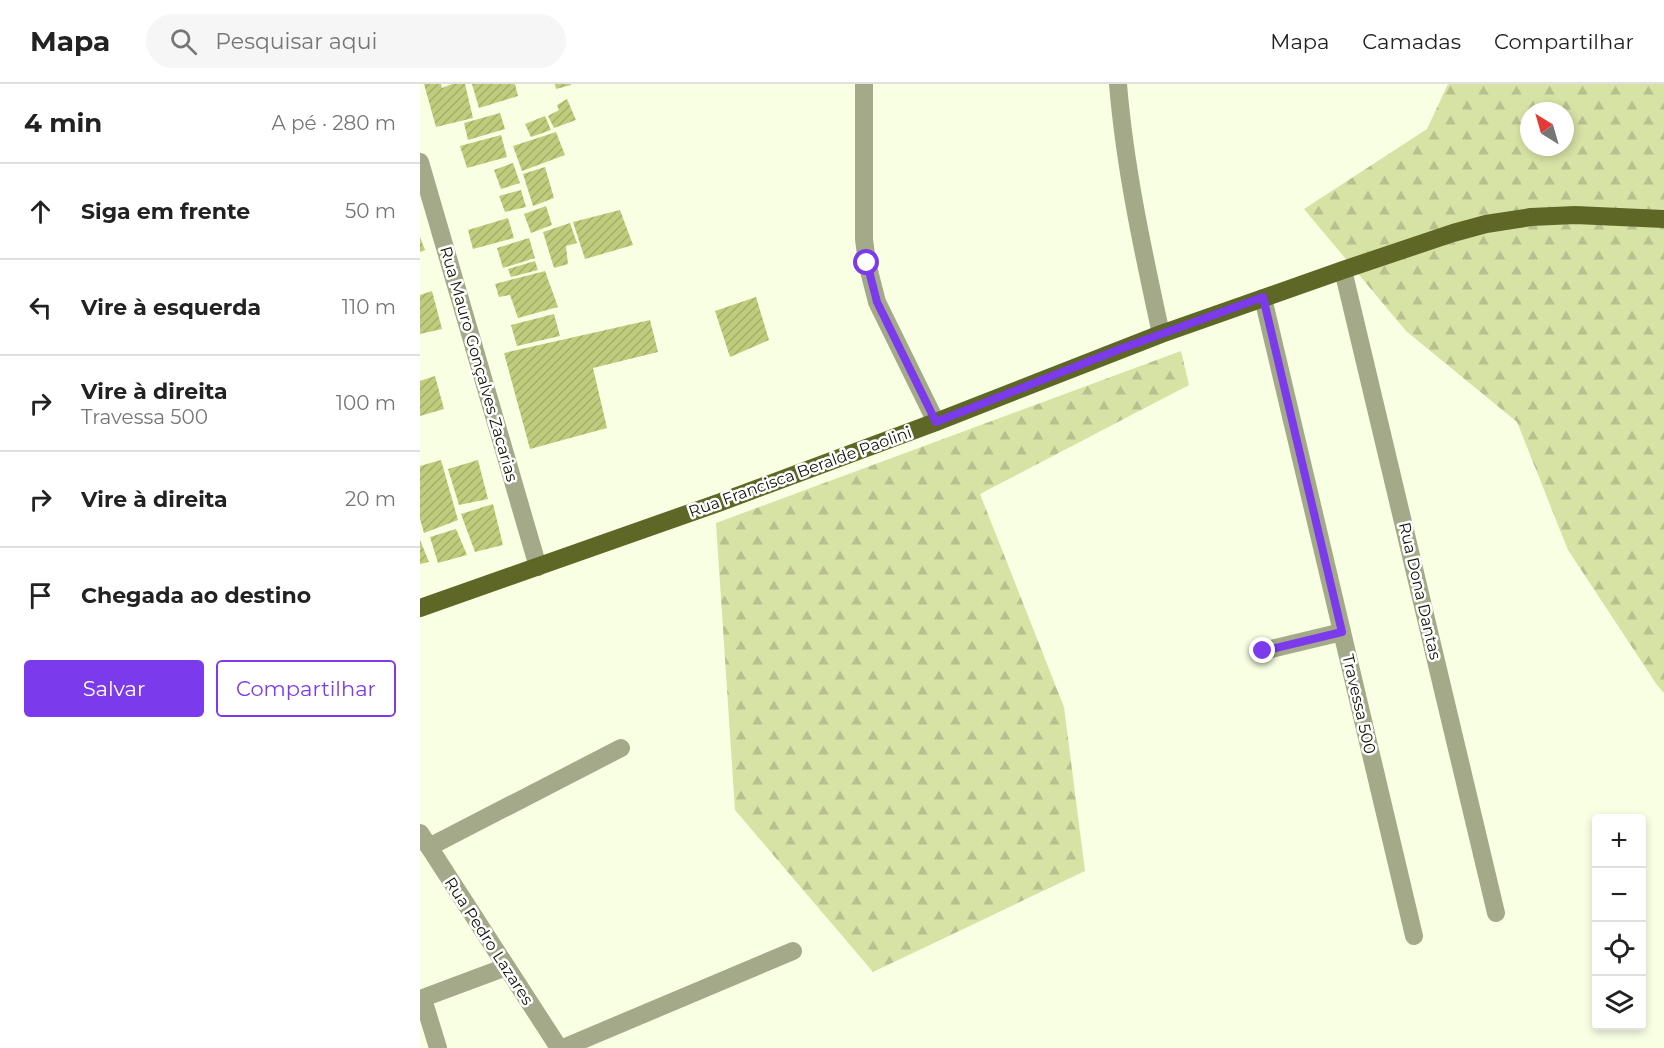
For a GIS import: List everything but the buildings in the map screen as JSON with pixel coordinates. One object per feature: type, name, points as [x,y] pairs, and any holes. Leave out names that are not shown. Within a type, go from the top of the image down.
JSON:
[{"type":"main road","name":"Rua Francisca Beralde Paolini","points":[[420,608],[721,502],[1263,297],[1486,224],[1531,217],[1575,215],[1664,219]]},
{"type":"street","points":[[1119,84],[1121,122],[1131,189],[1161,334]]},
{"type":"street","points":[[864,85],[864,239],[867,263],[877,302],[936,422]]},
{"type":"street","name":"Rua Mauro Gonçalves Zacarias","points":[[420,162],[538,567]]},
{"type":"street","name":"Rua Dona Dantas","points":[[1343,270],[1496,913]]},
{"type":"street","name":"Travessa 500","points":[[1263,297],[1414,936]]},
{"type":"street","points":[[1263,651],[1342,632]]},
{"type":"street","points":[[422,837],[621,748]]},
{"type":"street","name":"Rua Pedro Lazares","points":[[422,837],[561,1048]]},
{"type":"street","points":[[561,1048],[793,951]]},
{"type":"street","points":[[438,1048],[422,999],[506,967]]},
{"type":"green space","points":[[1448,84],[1664,84],[1664,693],[1568,550],[1517,422],[1406,331],[1304,209],[1427,129]]},
{"type":"green space","points":[[1181,351],[1189,385],[980,494],[1064,707],[1085,871],[873,972],[735,810],[716,523]]},
{"type":"route","points":[[867,263],[877,302],[936,422],[1120,349],[1263,297],[1342,632],[1263,651]]}]
